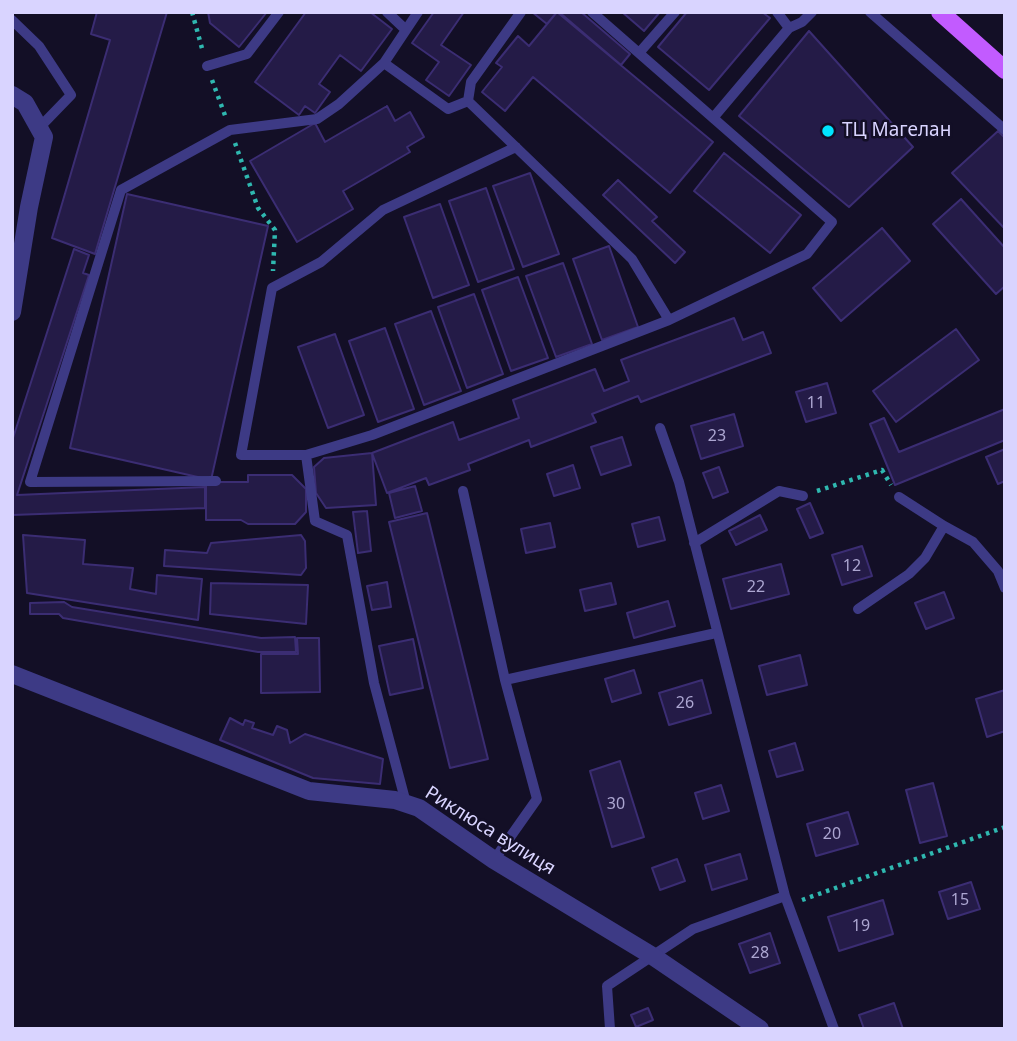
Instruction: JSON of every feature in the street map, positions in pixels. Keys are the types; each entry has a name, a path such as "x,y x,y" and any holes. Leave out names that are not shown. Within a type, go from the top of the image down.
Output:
{"main road":[{"path":"940,12 1005,69"}],"street":[{"path":"12,95 24,103 44,137 12,311"},
{"name":"Риклюса вулиця","path":"12,674 309,791 395,800 419,808 494,860 654,957 760,1029"}],"lane":[{"path":"207,66 247,54 279,12"},
{"path":"387,12 406,30"},
{"path":"216,481 30,482 121,190 230,130 317,119 339,104 384,63 418,12"},
{"path":"468,101 471,82 521,12"},
{"path":"516,147 383,211 321,262 272,288 241,455 306,455 372,435 669,320 807,254 832,222 592,12"},
{"path":"639,53 675,12"},
{"path":"777,12 789,29"},
{"path":"713,118 789,29 812,12"},
{"path":"870,12 1005,130"},
{"path":"12,20 39,46 71,95 39,128"},
{"path":"384,63 448,109 468,101"},
{"path":"468,101 632,259 669,320"},
{"path":"660,428 679,482 785,896 834,1029"},
{"path":"306,455 316,521 346,535 374,683 406,803"},
{"path":"463,491 505,680 537,799 494,860"},
{"path":"694,543 779,491 803,496"},
{"path":"899,497 973,541 998,571 1005,588"},
{"path":"859,609 908,574 925,558 944,526"},
{"path":"505,680 716,633"},
{"path":"610,1029 607,986 693,929 785,896"}],"path":[{"path":"192,12 207,66 258,208 275,230 272,288"},
{"path":"803,496 882,470"},
{"path":"785,896 795,902 1005,827"}],"building":[{"path":"97,12 167,12 95,254 52,238 110,40 91,34"},
{"path":"208,12 267,12 239,47 210,23"},
{"path":"306,12 370,12 392,29 361,71 340,55 319,84 330,92 315,113 305,106 299,115 255,82"},
{"path":"434,12 464,12 441,45 471,65 449,96 426,80 439,62 412,43"},
{"path":"532,12 557,12 547,24"},
{"path":"557,12 713,142 670,193 533,77 505,111 482,92 502,67 496,63 518,36 529,46"},
{"path":"559,12 581,12 630,54 621,65"},
{"path":"622,12 660,12 644,31"},
{"path":"687,12 762,12 770,18 709,90 658,47"},
{"name":"ТЦ Магелан","path":"809,31 913,147 849,207 739,116"},
{"path":"387,106 395,121 410,112 424,137 407,147 410,152 343,191 353,209 297,242 250,161 315,123 325,142"},
{"path":"998,131 1005,138 1005,229 952,173"},
{"path":"724,153 801,215 770,253 694,191"},
{"path":"530,173 559,254 523,267 493,186"},
{"path":"618,180 657,217 652,221 685,252 675,263 603,195"},
{"path":"486,188 514,269 478,282 449,201"},
{"path":"127,194 268,226 211,480 70,448"},
{"path":"961,199 1005,248 1005,286 996,294 933,224"},
{"path":"440,204 469,285 433,298 404,217"},
{"path":"882,228 910,261 841,321 813,288"},
{"path":"609,246 638,327 602,340 573,259"},
{"path":"74,249 89,255 83,273 89,275 17,495 205,487 205,508 12,515 12,441"},
{"path":"563,263 592,344 556,357 526,276"},
{"path":"518,277 548,358 511,371 482,290"},
{"path":"474,294 503,374 467,388 438,307"},
{"path":"431,311 461,391 424,405 395,324"},
{"path":"734,318 743,340 763,332 771,353 641,402 638,396 592,414 596,422 531,447 529,440 468,464 470,470 429,485 426,478 387,493 372,453 453,422 459,440 519,418 513,400 595,369 604,391 629,381 621,360"},
{"path":"385,328 414,409 378,422 349,341"},
{"path":"956,329 979,360 896,422 873,391"},
{"path":"335,334 364,415 328,428 298,347"},
{"path":"827,383 836,413 806,422 796,392"},
{"path":"1005,409 1005,440 895,485 870,424 884,418 899,452"},
{"path":"734,414 743,446 701,459 691,426"},
{"path":"622,437 631,465 601,475 591,447"},
{"path":"1005,449 1005,481 998,484 986,457"},
{"path":"372,453 376,505 326,508 316,493 314,467 324,458"},
{"path":"573,465 580,488 554,496 547,474"},
{"path":"719,467 728,492 713,498 703,473"},
{"path":"248,475 292,475 306,489 306,512 295,524 248,524 241,520 206,520 206,482 248,482"},
{"path":"415,486 422,511 395,518 389,493"},
{"path":"810,503 823,533 810,538 797,509"},
{"path":"367,511 371,551 358,553 353,512"},
{"path":"427,513 488,759 450,768 389,522"},
{"path":"760,515 767,530 736,545 729,531"},
{"path":"659,517 665,540 638,547 632,524"},
{"path":"550,523 555,547 526,553 521,529"},
{"path":"23,535 85,540 83,564 133,568 130,589 156,594 157,575 202,579 198,620 27,593"},
{"path":"301,535 305,541 306,568 301,575 164,566 165,550 207,553 211,543"},
{"path":"862,546 872,576 842,585 832,555"},
{"path":"781,564 789,594 731,609 723,579"},
{"path":"387,582 391,607 372,610 367,586"},
{"path":"211,583 308,585 306,624 210,614"},
{"path":"611,583 616,604 585,611 580,590"},
{"path":"944,592 954,618 926,629 915,603"},
{"path":"668,601 675,626 634,638 627,613"},
{"path":"64,602 72,607 261,638 295,637 296,652 258,652 63,618 59,614 30,614 30,603"},
{"path":"297,638 319,638 320,692 261,693 261,654 298,654"},
{"path":"413,639 423,688 390,695 379,646"},
{"path":"800,655 807,685 767,695 759,666"},
{"path":"634,670 641,693 612,702 605,679"},
{"path":"702,680 711,713 669,725 659,693"},
{"path":"1005,690 1005,731 987,737 976,699"},
{"path":"230,718 243,725 245,720 254,723 252,728 273,735 277,726 287,730 290,743 305,734 383,759 380,784 313,778 220,740"},
{"path":"795,743 803,770 777,777 769,751"},
{"path":"620,761 644,837 612,847 590,771"},
{"path":"933,783 947,836 920,843 906,790"},
{"path":"721,785 729,811 703,819 695,793"},
{"path":"848,812 858,844 816,856 807,824"},
{"path":"740,854 747,879 712,890 705,865"},
{"path":"677,859 685,881 660,890 652,868"},
{"path":"971,882 980,909 948,919 939,892"},
{"path":"883,900 893,934 839,951 828,917"},
{"path":"770,933 780,963 750,973 739,944"},
{"path":"894,1003 903,1029 864,1029 859,1015"},
{"path":"648,1008 653,1020 636,1027 631,1015"}],"place":[{"name":"ТЦ Магелан","path":"828,131"}]}
